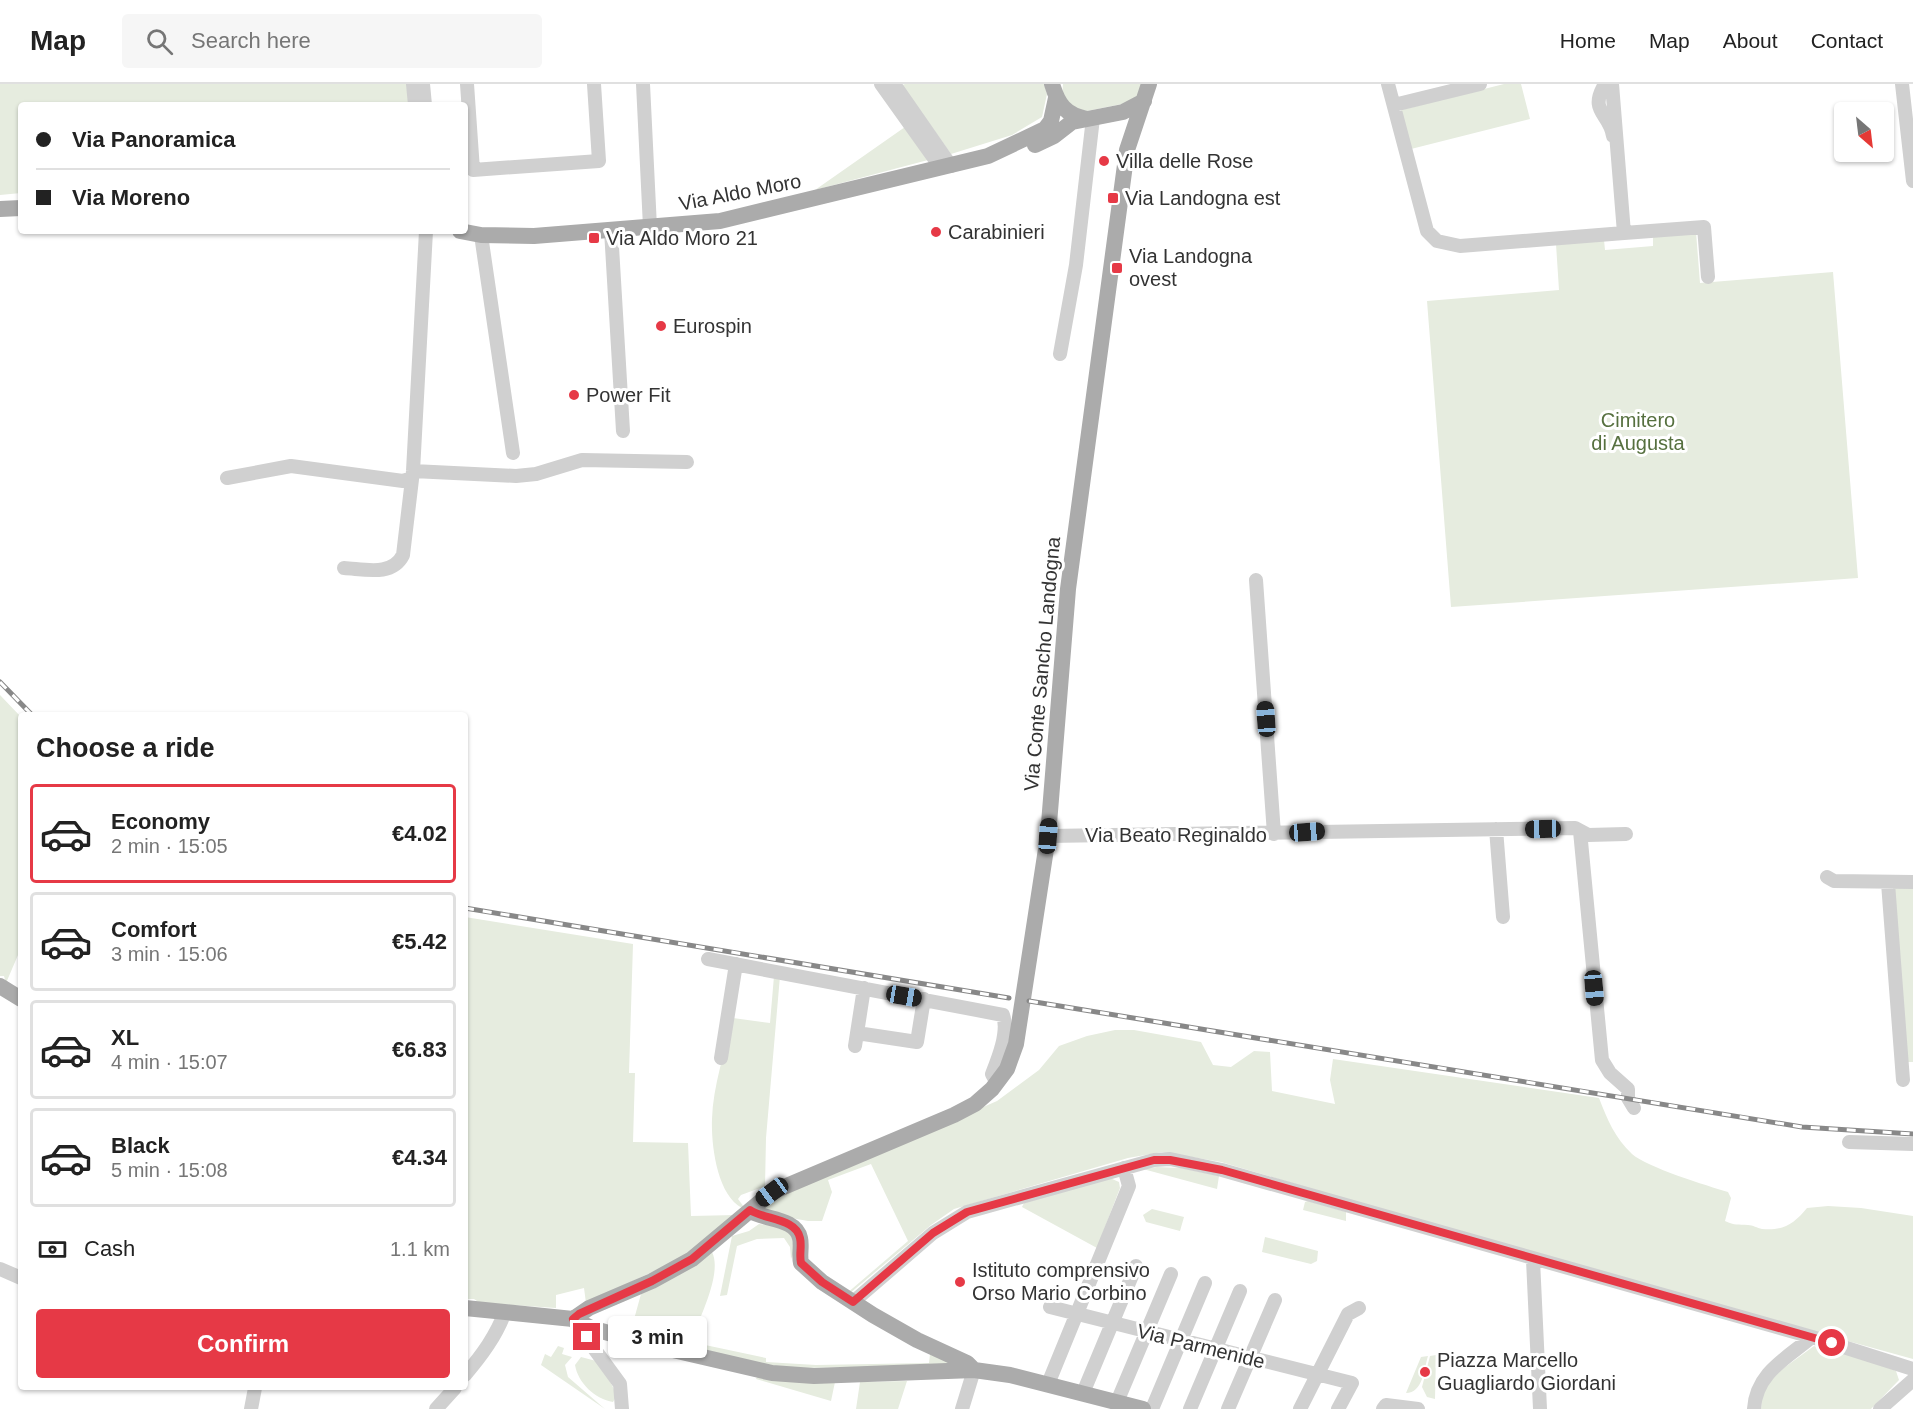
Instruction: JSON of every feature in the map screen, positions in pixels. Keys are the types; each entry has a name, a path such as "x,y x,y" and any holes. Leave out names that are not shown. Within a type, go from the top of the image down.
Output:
{"main road":[{"path":"1055,90 1071,114 1097,118 1126,130 1127,150"},
{"path":"988,156 1046,129 1051,121 1055,90"},
{"path":"988,156 1013,153 1054,136 1072,122 1130,110 1150,90"},
{"path":"1127,150 1150,90"},
{"name":"Via Conte Sancho Landogna","path":"573,1319 589,1308 652,1281 692,1259 772,1192 975,1104 997,1083 1007,1069 1016,1044 1048,836 1068,589 1127,150"},
{"name":"Via Aldo Moro","path":"468,233 534,236 720,221 988,156"},
{"path":"0,209 18,208"},
{"path":"0,986 18,997"},
{"path":"750,1210 760,1217 790,1224 796,1229 800,1236 801,1263 822,1282 873,1315 918,1340 968,1363 974,1370"},
{"path":"468,1308 573,1319 589,1332 772,1373 814,1376 974,1370 1048,1384 1143,1409"}],"street":[{"path":"414,84 415,102"},
{"path":"423,84 425,102"},
{"path":"467,84 473,170 599,161 594,84"},
{"path":"643,84 650,227"},
{"path":"881,84 946,167"},
{"path":"894,84 946,167"},
{"path":"1388,84 1427,231 1437,242 1460,246 1704,227 1708,277"},
{"path":"1394,105 1480,84"},
{"path":"1605,84 1598,101 1599,109 1613,132 1622,233"},
{"path":"1612,84 1622,233"},
{"path":"1902,84 1913,181"},
{"path":"1060,354 1076,265 1097,118"},
{"path":"611,230 623,431"},
{"path":"344,568 384,571 400,562 403,555 412,475 426,234"},
{"path":"481,235 513,453"},
{"path":"228,478 291,466 403,481 412,475 516,476 536,474 582,460 687,462"},
{"path":"1256,580 1274,834"},
{"name":"Via Beato Reginaldo","path":"1048,836 1575,828 1588,835 1626,834"},
{"path":"1496,829 1503,917"},
{"path":"1580,831 1602,1060 1610,1074 1628,1089 1628,1098 1634,1108"},
{"path":"1827,877 1834,881 1913,882"},
{"path":"1888,883 1903,1080"},
{"path":"708,959 1003,1015 1005,1021 1000,1053 992,1074 997,1083"},
{"path":"721,1058 736,964"},
{"path":"864,988 856,1039 917,1041 924,999"},
{"path":"1849,1142 1913,1144"},
{"path":"853,1302 870,1285 941,1227 967,1212 1154,1160 1170,1160 1222,1170 1533,1260 1812,1337 1913,1369"},
{"path":"1048,1384 1129,1186 1124,1168"},
{"path":"1533,1260 1540,1409"},
{"path":"1083,1393 1136,1266"},
{"path":"1,1271 18,1277"},
{"path":"1117,1402 1171,1274"},
{"path":"1152,1409 1205,1283"},
{"path":"870,1285 867,1300 873,1315"},
{"path":"1190,1409 1240,1291"},
{"path":"1228,1409 1275,1300"},
{"name":"Via Parmenide","path":"1050,1307 1352,1383 1338,1409"},
{"path":"1300,1409 1348,1314 1359,1308"},
{"path":"468,1371 499,1329 505,1312"},
{"path":"589,1332 620,1384 622,1409"},
{"path":"1754,1409 1755,1397 1763,1378 1812,1337"},
{"path":"962,1409 974,1370"},
{"path":"1880,1409 1913,1380"},
{"path":"251,1409 255,1390"},
{"path":"436,1409 453,1390"},
{"path":"1383,1409 1386,1405 1418,1409"}],"green space":[{"path":"0,84 410,84 411,102 18,102 18,193 0,195"},
{"path":"1044,84 1047,94 1042,117 1012,135 951,154 902,85"},
{"path":"1063,84 1142,84 1138,96 1127,103 1087,111 1074,108 1062,96"},
{"path":"1504,84 1521,84 1530,119 1411,149 1401,110"},
{"path":"905,127 928,160 815,190"},
{"name":"Cimitero di Augusta","path":"1696,232 1700,283 1833,272 1858,578 1451,607 1427,301 1559,290 1556,244 1604,240 1605,250 1653,246 1653,236"},
{"path":"0,695 18,714 18,955 6,983 4,976 0,976"},
{"path":"1913,885 1913,1062 1906,1062 1893,888"},
{"path":"468,917 633,944 629,1073 635,1073 633,1142 688,1143 691,1216 736,1215 688,1255 586,1303 584,1288 556,1295 556,1308 480,1303 474,1299 468,1299"},
{"path":"774,976 780,976 766,1138 765,1186 741,1195 738,1199 744,1207 742,1208 733,1202 721,1181 717,1168 712,1130 713,1107 733,1018 770,1023"},
{"path":"1115,1030 1134,1030 1201,1042 1213,1065 1231,1067 1254,1051 1270,1052 1272,1091 1335,1104 1330,1080 1333,1059 1599,1098 1616,1135 1632,1154 1663,1170 1728,1192 1731,1198 1725,1221 1731,1224 1776,1229 1793,1222 1807,1208 1828,1206 1861,1208 1913,1216 1913,1359 1519,1250 1221,1162 1162,1152 1128,1158 954,1209 931,1225 849,1294 846,1294 908,1241 871,1164 828,1180 832,1192 822,1221 808,1221 763,1213 767,1202 997,1101 1039,1070 1059,1046 1087,1036"},
{"path":"1181,1168 1219,1176 1217,1189 1143,1169"},
{"path":"1110,1178 1119,1182 1120,1188 1097,1248 1022,1207 1024,1203"},
{"path":"1305,1202 1346,1212 1346,1221 1303,1210"},
{"path":"1152,1209 1184,1217 1180,1231 1146,1222 1143,1215"},
{"path":"759,1224 781,1227 792,1236 794,1252 791,1259 790,1247 784,1238 757,1239 737,1246 727,1295 720,1296 732,1236 749,1231"},
{"path":"1265,1237 1318,1251 1317,1261 1311,1264 1262,1252"},
{"path":"712,1252 715,1261 712,1284 691,1342 766,1358 766,1362 816,1365 929,1363 930,1354 959,1366 797,1368 765,1365 658,1340 659,1332 633,1323 641,1294"},
{"path":"558,1346 564,1348 562,1354 572,1357 565,1365 568,1377 605,1409 541,1365 545,1354 551,1357"},
{"path":"1814,1346 1878,1363 1896,1371 1899,1380 1871,1409 1761,1409 1763,1390 1773,1376"},
{"path":"1436,1355 1435,1399 1427,1397 1422,1387 1430,1356"},
{"path":"1428,1356 1419,1385 1412,1392 1406,1393 1421,1357"},
{"path":"581,1357 600,1362 617,1395 613,1402 594,1394 584,1384 575,1365"},
{"path":"757,1377 835,1382 831,1401 756,1379"},
{"path":"907,1381 898,1409 856,1409 860,1382"}],"railway":[{"path":"0,682 29,712"},
{"path":"468,908 1009,998"},
{"path":"1029,1001 1802,1127 1913,1134"}],"place":[{"name":"Villa delle Rose","path":"1104,161"},
{"name":"Via Landogna est","path":"1113,198"},
{"name":"Carabinieri","path":"936,232"},
{"name":"Via Aldo Moro 21","path":"594,238"},
{"name":"Via Landogna ovest","path":"1117,268"},
{"name":"Eurospin","path":"661,326"},
{"name":"Power Fit","path":"574,395"},
{"name":"Istituto comprensivo Orso Mario Corbino","path":"960,1282"},
{"name":"Piazza Marcello Guagliardo Giordani","path":"1425,1372"}],"route":[{"path":"587,1337 573,1319 579,1314 673,1271 723,1236 750,1210 760,1217 790,1224 796,1229 800,1236 801,1263 822,1282 853,1302 933,1233 949,1221 967,1212 1154,1160 1170,1160 1222,1170 1832,1343"}]}
